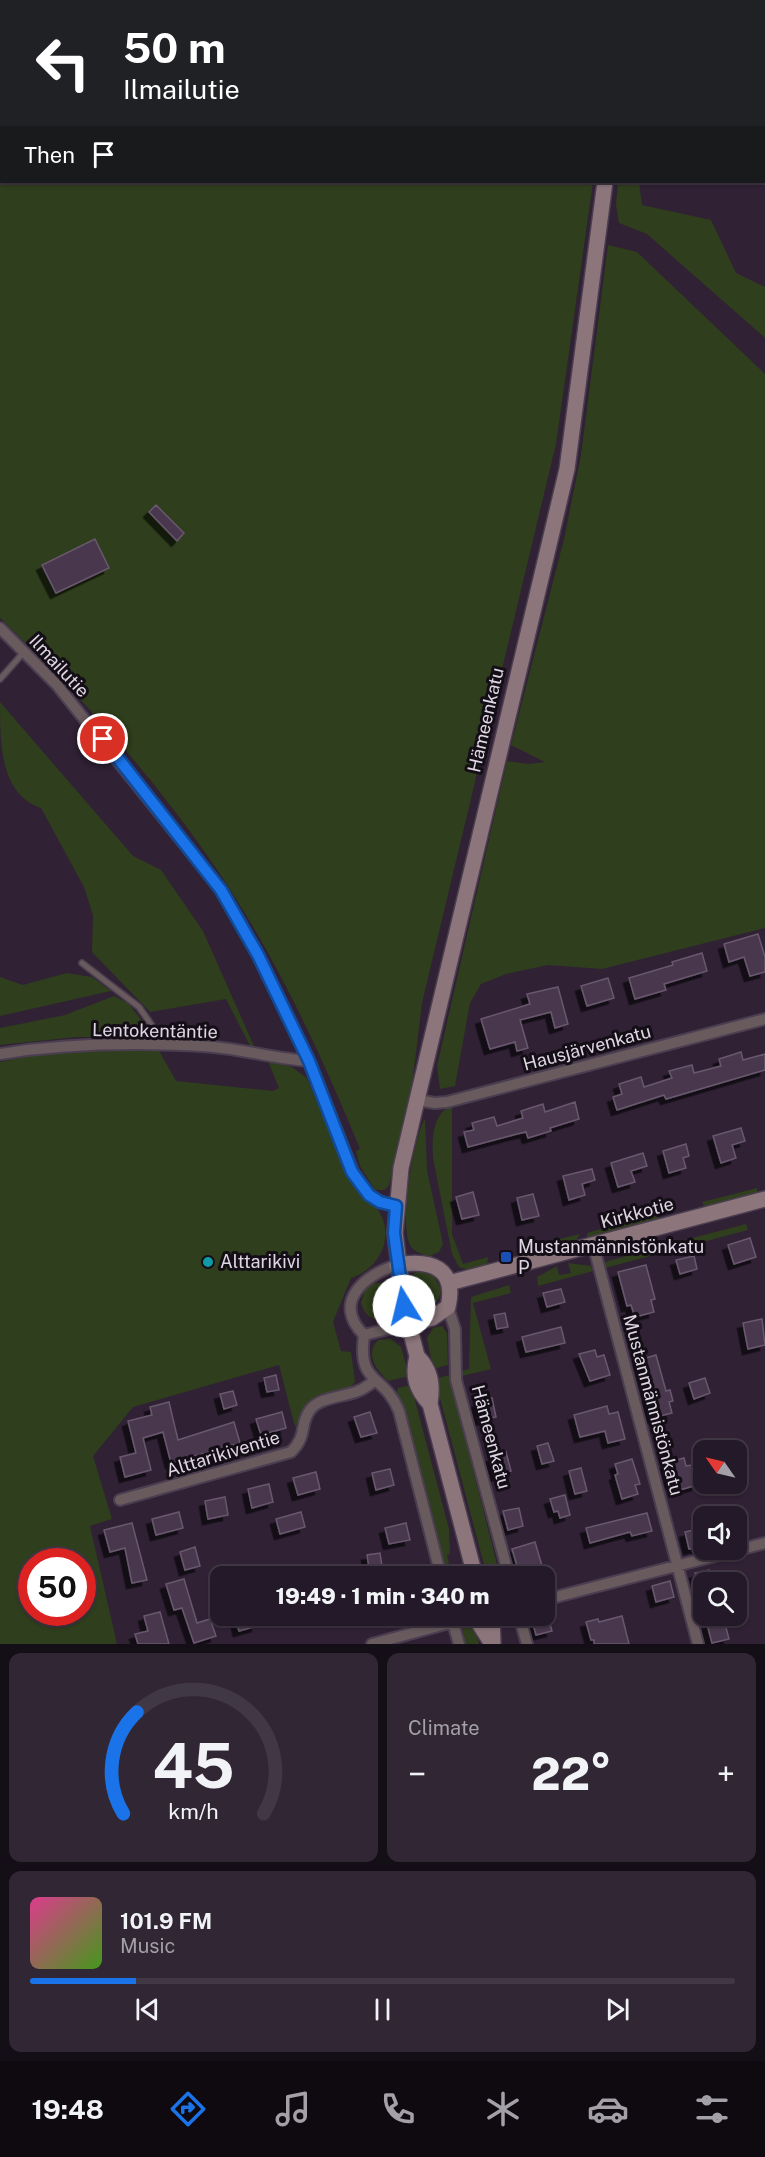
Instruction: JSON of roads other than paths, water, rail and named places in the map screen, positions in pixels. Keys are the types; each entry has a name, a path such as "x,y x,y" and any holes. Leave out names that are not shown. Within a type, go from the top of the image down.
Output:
{"main road":[{"name":"Hämeenkatu","path":"472,1566 430,1404 433,1388 430,1376 426,1366 417,1356 408,1324 397,1265 396,1206 417,1100 567,469 605,183"},
{"name":"Kirkkotie","path":"449,1283 765,1199"},
{"path":"397,1265 414,1262 428,1264 443,1271 449,1283"},
{"name":"Hämeenkatu","path":"448,1307 451,1295 449,1283"},
{"path":"408,1324 432,1318 448,1307"},
{"path":"480,1626 492,1644"},
{"path":"492,1626 492,1644"}],"street":[{"name":"Ilmailutie","path":"0,628 57,685 103,739 221,890 258,955 309,1061 352,1172 361,1186 380,1202 396,1206"},
{"name":"Hausjärvenkatu","path":"417,1100 435,1104 447,1102 765,1019"},
{"name":"Lentokentäntie","path":"0,1054 51,1046 215,1047 309,1061"},
{"name":"Mustanmännistönkatu","path":"593,1244 698,1644"},
{"path":"397,1265 372,1275 356,1289 352,1302 352,1319 364,1335 363,1363 374,1381 390,1392 399,1411 438,1566"},
{"name":"Hämeenkatu","path":"448,1307 455,1329 456,1380 506,1566"},
{"path":"364,1335 408,1324"},
{"name":"Alttarikiventie","path":"120,1500 291,1452 300,1443 305,1419 310,1409 316,1404 360,1391 374,1381"},
{"path":"555,1597 765,1543"},
{"path":"372,1644 430,1626"},
{"path":"454,1626 459,1644"},
{"path":"522,1626 526,1644"}],"lane":[{"path":"0,679 24,652"},
{"path":"82,963 139,1007 166,1046"}],"place":[{"name":"Mustanmännistönkatu P","path":"506,1257"},
{"name":"Alttarikivi","path":"208,1262"}]}
